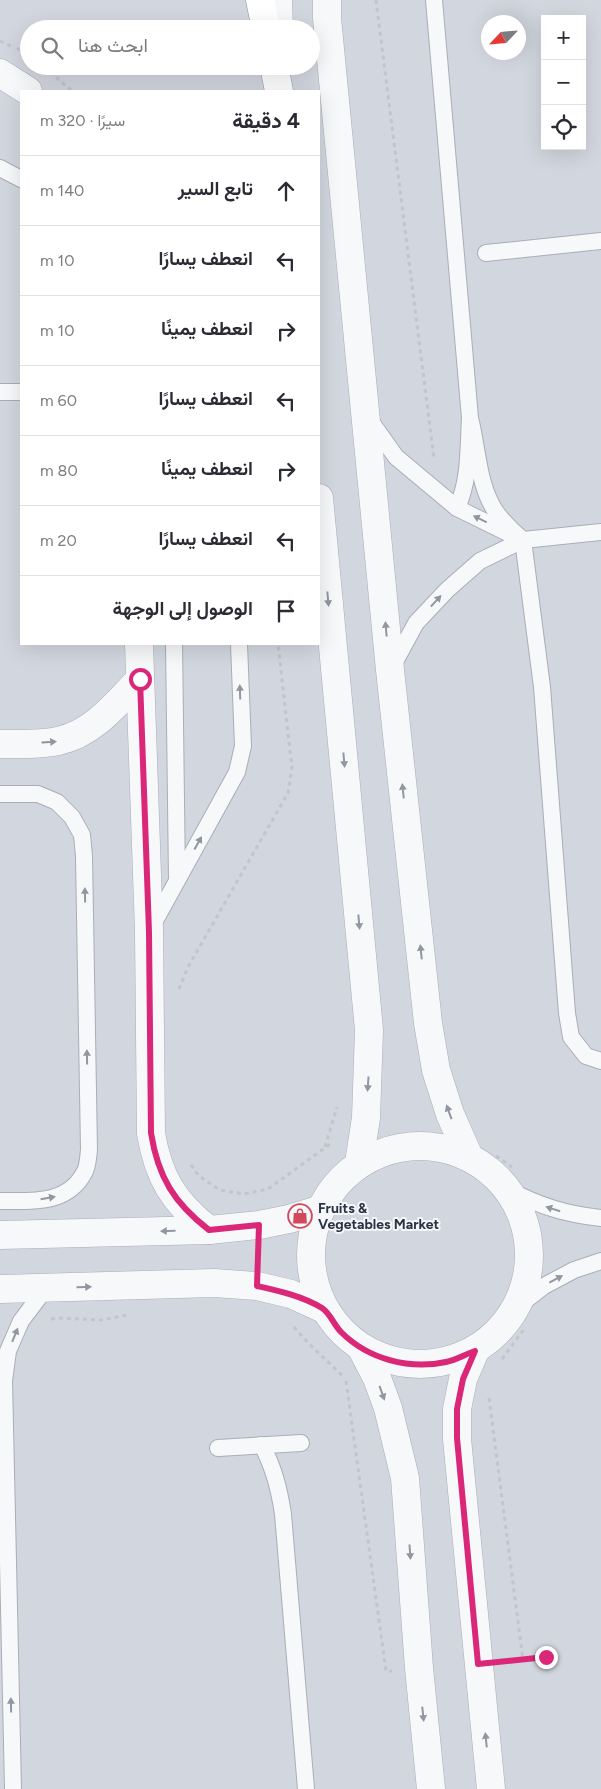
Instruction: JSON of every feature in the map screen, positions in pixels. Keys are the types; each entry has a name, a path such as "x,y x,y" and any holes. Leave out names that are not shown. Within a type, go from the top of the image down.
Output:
{"highway":[{"path":"260,0 264,20"},
{"path":"276,75 280,90"}],"street":[{"path":"278,0 279,20"},
{"path":"327,0 326,18 390,670 428,1023 436,1070 450,1114 481,1156 490,1171 512,1179 527,1234 529,1259 521,1317 475,1351 447,1362 418,1366 389,1361 362,1349 340,1331 324,1308 314,1285 310,1260 312,1235 319,1210 336,1184 359,1163 385,1151 413,1145 441,1147 481,1156"},
{"path":"0,72 27,90"},
{"path":"280,75 280,90"},
{"path":"320,509 369,1030 366,1118 359,1163"},
{"path":"139,645 149,932 151,1133 160,1171 169,1188 180,1204 209,1230"},
{"path":"0,744 58,741 87,729 111,709 140,679"},
{"path":"0,1235 209,1230 259,1225 319,1210"},
{"path":"0,1289 214,1284 257,1286 291,1294 324,1308"},
{"path":"362,1349 388,1408 405,1478 418,1668 431,1789"},
{"path":"475,1351 463,1379 457,1409 457,1438 491,1789"}],"lane":[{"path":"437,3 470,418 486,493 495,511 508,527 523,540 542,686 567,1013 571,1037 586,1056 601,1061"},
{"path":"0,168 20,178"},
{"path":"486,253 601,241"},
{"path":"0,392 20,392"},
{"path":"366,415 396,457 456,508 523,540"},
{"path":"456,508 462,496 467,478 470,418"},
{"path":"390,670 416,623 447,590 480,561 523,540 601,532"},
{"path":"174,645 177,881"},
{"path":"149,932 237,772 243,746 239,645"},
{"path":"0,794 38,794 57,802 72,817 82,835 84,856 89,1150 85,1172 72,1190 52,1199 0,1201"},
{"path":"512,1179 536,1204 560,1211 601,1218"},
{"path":"521,1317 544,1286 574,1270 601,1261"},
{"path":"13,1789 6,1739 2,1380 8,1351 21,1321 46,1288"},
{"path":"218,1448 301,1443"},
{"path":"262,1445 280,1490 306,1789"}],"path":[{"path":"376,0 438,492"},
{"path":"54,75 71,90"},
{"path":"178,998 179,988 188,967 288,793 292,768 278,645"},
{"path":"190,1163 199,1176 220,1190 244,1194 268,1189 366,1118"},
{"path":"481,1156 512,1179"},
{"path":"49,1320 58,1318 101,1320 118,1318 134,1312"},
{"path":"498,1365 521,1317"},
{"path":"290,1323 345,1380 354,1392"},
{"path":"345,1380 386,1671"},
{"path":"488,1389 522,1660"},
{"path":"478,1664 546,1657"}],"shaded area":[{"name":"Fruits & Vegetables Market","path":"0,0 601,0 601,1789 0,1789"}],"place":[{"name":"Fruits & Vegetables Market","path":"300,1216"}],"route":[{"path":"140,679 149,932 151,1133 160,1171 180,1204 209,1230 259,1225 257,1286 291,1294 324,1308 340,1331 362,1349 389,1361 418,1366 447,1362 475,1351 463,1379 457,1409 457,1438 478,1664 546,1657"}]}
